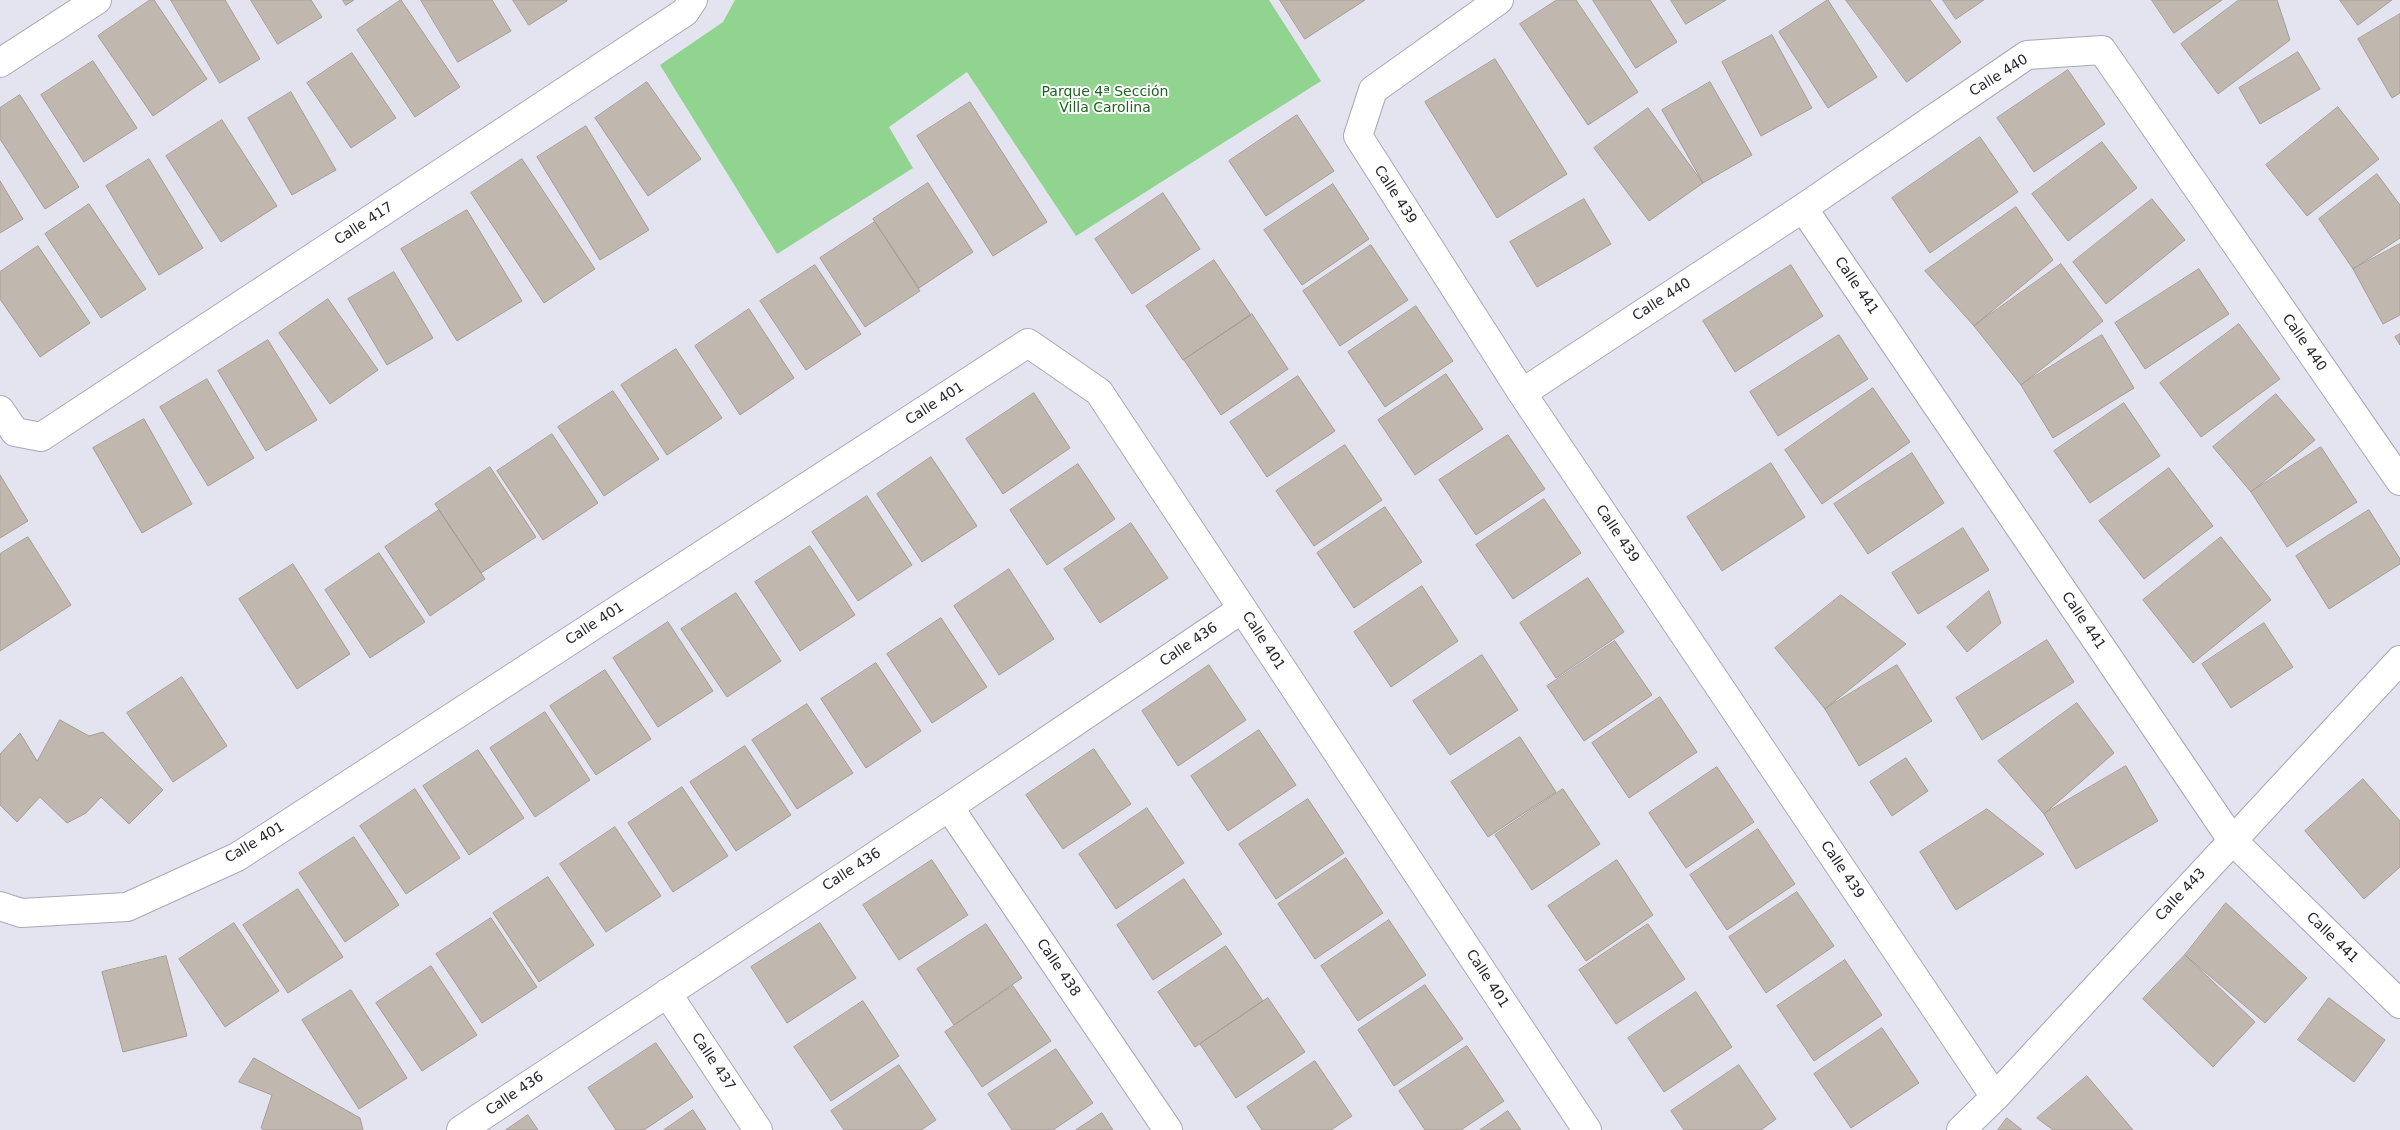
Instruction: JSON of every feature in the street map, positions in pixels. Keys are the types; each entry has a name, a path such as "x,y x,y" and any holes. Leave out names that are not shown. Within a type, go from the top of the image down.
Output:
{"street":[{"path":"0,63 97,0"},
{"name":"Calle 417","path":"0,410 15,432 41,437 685,12 693,0"},
{"name":"Calle 439","path":"1499,0 1469,8 1373,90 1358,136 1522,392 1995,1097"},
{"name":"Calle 440","path":"1522,392 1802,208 2028,55 2102,50 2400,480"},
{"name":"Calle 441","path":"1802,208 2232,840 2400,1004"},
{"name":"Calle 401","path":"0,906 21,913 127,907 237,857 1028,344 1100,392 1587,1130"},
{"name":"Calle 436","path":"461,1130 1242,609"},
{"name":"Calle 443","path":"1961,1130 1995,1097 2400,660"},
{"name":"Calle 438","path":"949,806 1168,1130"},
{"name":"Calle 437","path":"667,993 758,1130"}],"green space":[{"name":"Parque 4ª Sección Villa Carolina","path":"735,0 1269,0 1321,81 1076,236 967,72 889,127 913,168 777,254 660,65 723,22"}],"building":[{"path":"150,0 154,0 207,79 153,116 98,36"},
{"path":"171,0 225,0 260,59 220,83"},
{"path":"251,0 311,0 322,17 278,44"},
{"path":"343,0 354,0 346,5"},
{"path":"401,0 460,87 415,117 357,30"},
{"path":"421,0 492,0 511,31 458,62"},
{"path":"513,0 567,0 567,1 529,25"},
{"path":"1280,0 1365,0 1305,39"},
{"path":"1557,0 1576,0 1638,92 1588,125 1520,24"},
{"path":"1593,0 1650,0 1677,42 1636,68"},
{"path":"1671,0 1726,0 1686,24"},
{"path":"1828,0 1877,77 1828,108 1779,32"},
{"path":"1846,0 1930,0 1961,42 1907,82"},
{"path":"1943,0 1984,0 1956,19"},
{"path":"2152,0 2222,0 2174,33"},
{"path":"2239,0 2277,0 2290,40 2218,94 2181,44"},
{"path":"2340,0 2392,0 2358,25"},
{"path":"2400,14 2400,93 2392,98 2358,39"},
{"path":"1772,35 1812,108 1761,136 1722,62"},
{"path":"2298,52 2320,89 2260,124 2239,88"},
{"path":"352,53 396,118 351,148 307,83"},
{"path":"1495,59 1567,174 1497,218 1425,102"},
{"path":"93,61 137,128 84,162 41,95"},
{"path":"2068,70 2105,124 2034,172 1997,118"},
{"path":"647,82 701,159 648,196 595,118"},
{"path":"1710,82 1752,155 1703,183 1662,110"},
{"path":"291,92 336,170 292,195 248,118"},
{"path":"20,95 79,187 45,209 0,139 0,108"},
{"path":"970,102 1047,222 993,256 917,136"},
{"path":"2338,107 2379,159 2307,216 2266,165"},
{"path":"1648,108 1703,183 1649,221 1594,148"},
{"path":"1297,115 1334,171 1266,216 1229,161"},
{"path":"222,120 277,206 221,242 166,156"},
{"path":"586,126 649,230 600,260 537,157"},
{"path":"1980,137 2018,192 1930,253 1892,198"},
{"path":"2102,142 2137,188 2068,241 2032,194"},
{"path":"149,159 203,248 159,275 106,186"},
{"path":"522,159 595,269 544,303 471,193"},
{"path":"2377,174 2400,205 2400,238 2353,269 2319,219"},
{"path":"0,181 23,219 0,233"},
{"path":"928,183 973,252 919,288 873,219"},
{"path":"1333,184 1369,239 1302,285 1264,230"},
{"path":"1163,193 1200,249 1132,294 1095,239"},
{"path":"1584,199 1611,244 1537,287 1510,242"},
{"path":"2152,199 2185,240 2106,304 2073,262"},
{"path":"89,204 146,289 101,318 45,234"},
{"path":"2016,207 2053,260 1974,326 1925,271"},
{"path":"467,210 522,301 457,341 401,249"},
{"path":"875,222 920,291 865,327 820,258"},
{"path":"2400,244 2400,315 2383,324 2353,269"},
{"path":"1371,245 1408,300 1340,346 1303,291"},
{"path":"38,246 90,323 40,357 0,299 0,272"},
{"path":"1214,260 1251,315 1183,360 1146,306"},
{"path":"2061,264 2103,321 2021,385 1974,326"},
{"path":"815,265 861,334 806,370 760,301"},
{"path":"1791,265 1823,316 1735,372 1703,321"},
{"path":"2199,269 2229,314 2145,369 2115,323"},
{"path":"394,272 433,338 387,365 348,299"},
{"path":"328,299 378,370 330,404 279,333"},
{"path":"1416,306 1453,361 1385,407 1348,352"},
{"path":"749,309 794,378 740,415 695,346"},
{"path":"1252,314 1288,369 1221,415 1184,360"},
{"path":"2239,324 2280,379 2201,437 2160,383"},
{"path":"2400,334 2400,345 2395,337"},
{"path":"1839,335 1868,379 1778,436 1750,392"},
{"path":"2102,335 2134,388 2053,438 2021,385"},
{"path":"268,340 317,420 266,451 218,371"},
{"path":"676,349 722,418 667,455 621,385"},
{"path":"1446,374 1483,429 1415,475 1378,420"},
{"path":"1298,376 1335,431 1267,477 1230,422"},
{"path":"207,379 254,458 208,486 160,407"},
{"path":"1873,388 1910,442 1822,504 1785,450"},
{"path":"613,391 659,459 604,496 558,427"},
{"path":"1034,393 1070,448 1003,494 966,439"},
{"path":"2276,394 2315,440 2251,492 2213,447"},
{"path":"2124,403 2160,456 2090,503 2054,451"},
{"path":"144,419 192,504 142,533 93,448"},
{"path":"552,434 598,503 543,540 497,471"},
{"path":"1508,435 1545,489 1476,535 1439,480"},
{"path":"1345,445 1382,500 1314,546 1276,491"},
{"path":"2321,447 2357,502 2287,547 2251,492"},
{"path":"1912,453 1944,503 1868,554 1834,504"},
{"path":"931,457 977,526 922,562 877,494"},
{"path":"1771,463 1805,517 1722,571 1687,517"},
{"path":"1078,464 1115,519 1047,565 1010,510"},
{"path":"490,467 536,537 481,573 435,504"},
{"path":"2169,468 2213,526 2144,579 2099,521"},
{"path":"0,475 28,521 0,538"},
{"path":"867,496 912,565 858,601 812,532"},
{"path":"1544,499 1581,553 1513,599 1476,545"},
{"path":"1385,507 1422,562 1354,608 1317,553"},
{"path":"439,510 485,579 430,616 385,547"},
{"path":"2369,510 2400,559 2400,564 2329,609 2296,556"},
{"path":"1131,523 1168,578 1100,623 1064,569"},
{"path":"1963,528 1989,570 1918,614 1892,573"},
{"path":"28,537 71,605 0,651 0,554"},
{"path":"2221,537 2271,600 2193,663 2143,600"},
{"path":"810,546 855,615 800,651 755,582"},
{"path":"379,553 425,622 370,658 325,590"},
{"path":"293,564 350,654 297,689 239,599"},
{"path":"1009,569 1054,639 999,675 954,606"},
{"path":"1588,578 1624,632 1556,678 1520,623"},
{"path":"1422,586 1458,641 1391,687 1354,632"},
{"path":"1989,591 2001,623 1967,652 1947,627"},
{"path":"736,593 781,661 727,697 681,629"},
{"path":"1841,595 1906,644 1825,709 1775,648"},
{"path":"941,618 987,687 932,723 887,654"},
{"path":"668,622 713,691 658,727 613,658"},
{"path":"2264,623 2293,667 2231,708 2202,664"},
{"path":"2047,640 2074,682 1982,740 1956,698"},
{"path":"1615,641 1652,695 1584,741 1547,686"},
{"path":"1482,655 1518,710 1450,755 1413,701"},
{"path":"876,663 921,731 866,768 821,699"},
{"path":"1209,665 1246,720 1178,766 1142,711"},
{"path":"1897,665 1932,721 1859,766 1825,709"},
{"path":"605,670 651,739 596,775 550,706"},
{"path":"182,677 227,746 173,782 127,713"},
{"path":"1660,697 1697,752 1629,798 1592,743"},
{"path":"2077,703 2114,753 2044,814 1998,761"},
{"path":"807,704 853,773 797,809 752,740"},
{"path":"545,712 590,780 535,817 490,748"},
{"path":"60,720 89,736 103,732 163,790 129,824 101,797 86,813 67,823 40,797 17,822 0,805 0,754 20,733 37,761"},
{"path":"1259,730 1296,785 1228,831 1191,776"},
{"path":"1520,737 1556,792 1488,837 1451,782"},
{"path":"745,746 791,815 736,851 690,782"},
{"path":"1094,749 1131,804 1063,849 1026,795"},
{"path":"478,750 524,818 469,855 423,786"},
{"path":"1906,758 1928,791 1892,816 1870,782"},
{"path":"2126,766 2158,821 2076,869 2044,814"},
{"path":"1717,767 1754,822 1686,868 1649,813"},
{"path":"2363,779 2400,821 2400,867 2364,899 2305,831"},
{"path":"682,787 728,856 673,892 628,823"},
{"path":"415,789 460,858 406,894 360,826"},
{"path":"1563,789 1600,844 1532,890 1495,835"},
{"path":"1308,799 1344,853 1276,899 1239,844"},
{"path":"1147,808 1184,863 1116,909 1079,854"},
{"path":"1987,809 2044,854 1956,910 1920,852"},
{"path":"615,827 661,896 606,932 560,864"},
{"path":"1758,829 1795,884 1727,930 1690,875"},
{"path":"354,837 399,905 345,942 299,873"},
{"path":"1346,858 1383,913 1315,959 1278,904"},
{"path":"932,860 968,915 899,960 863,905"},
{"path":"1617,860 1653,915 1586,961 1548,906"},
{"path":"548,877 594,945 539,982 493,913"},
{"path":"1184,879 1222,934 1153,980 1117,925"},
{"path":"298,889 343,957 288,993 243,925"},
{"path":"1797,892 1834,946 1766,993 1729,937"},
{"path":"2226,903 2307,978 2265,1023 2185,955"},
{"path":"491,918 537,987 482,1023 436,954"},
{"path":"1389,920 1426,975 1358,1021 1321,966"},
{"path":"234,923 279,991 225,1027 179,959"},
{"path":"820,923 856,978 787,1023 751,967"},
{"path":"986,924 1022,978 954,1025 917,969"},
{"path":"1648,924 1685,979 1616,1024 1579,970"},
{"path":"1226,946 1263,1001 1195,1047 1158,992"},
{"path":"2185,955 2255,1022 2213,1067 2143,999"},
{"path":"166,956 187,1036 123,1052 102,972"},
{"path":"1845,960 1882,1015 1814,1061 1777,1006"},
{"path":"431,966 477,1035 422,1071 376,1003"},
{"path":"1425,985 1463,1039 1394,1086 1358,1030"},
{"path":"1013,986 1051,1041 982,1087 945,1032"},
{"path":"351,990 407,1078 359,1109 302,1020"},
{"path":"1696,992 1732,1047 1664,1092 1628,1038"},
{"path":"1268,998 1305,1052 1236,1098 1200,1044"},
{"path":"2329,998 2385,1040 2354,1082 2298,1040"},
{"path":"863,1001 899,1056 831,1101 794,1047"},
{"path":"1882,1028 1919,1083 1851,1128 1814,1074"},
{"path":"656,1043 693,1097 644,1130 616,1130 588,1088"},
{"path":"1467,1046 1504,1101 1461,1130 1425,1130 1399,1091"},
{"path":"1056,1049 1093,1103 1053,1130 1012,1130 988,1094"},
{"path":"254,1058 360,1118 363,1130 264,1130 261,1128 272,1095 239,1082"},
{"path":"1315,1061 1352,1116 1331,1130 1262,1130 1247,1107"},
{"path":"899,1065 936,1120 921,1130 844,1130 831,1111"},
{"path":"1739,1065 1776,1119 1761,1130 1684,1130 1671,1111"},
{"path":"2087,1076 2133,1130 2053,1130 2037,1118"},
{"path":"693,1110 706,1130 664,1130"},
{"path":"1508,1111 1521,1130 1480,1130"},
{"path":"1102,1113 1113,1130 1076,1130"},
{"path":"528,1115 538,1130 506,1130"},
{"path":"2007,1118 2022,1130 1998,1130"}]}
